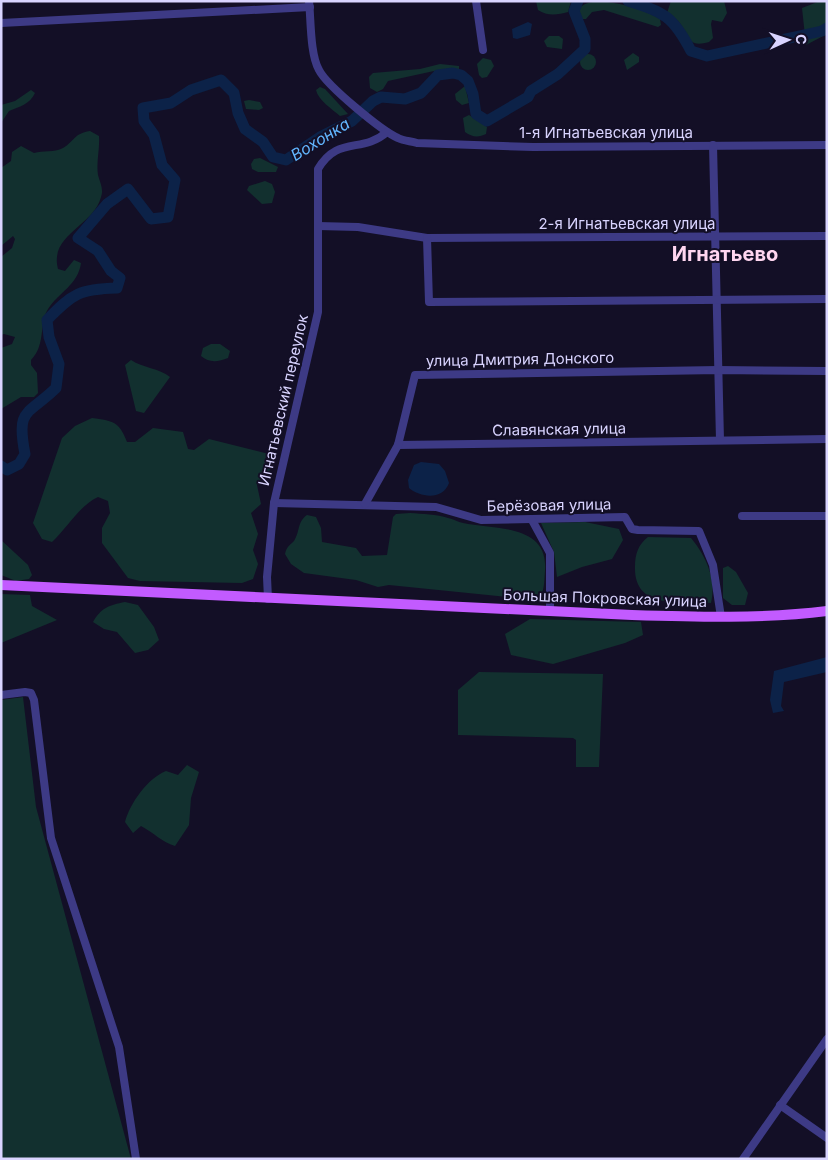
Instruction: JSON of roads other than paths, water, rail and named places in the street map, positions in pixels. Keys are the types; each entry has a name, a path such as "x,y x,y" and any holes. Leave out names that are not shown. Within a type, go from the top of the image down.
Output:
{"main road":[{"name":"Большая Покровская улица","path":"1,585 268,599 721,618 827,611"}],"street":[{"path":"476,1 483,50"},
{"path":"1,23 310,4"},
{"name":"1-я Игнатьевская улица","path":"310,4 314,50 319,70 346,98 384,131 400,139 417,143 533,147 827,145"},
{"name":"Игнатьевский переулок","path":"268,599 267,577 274,503 318,312 318,169 324,159 332,152 350,144 371,143 384,131"},
{"path":"713,145 720,440"},
{"name":"2-я Игнатьевская улица","path":"318,226 358,227 427,238 827,236"},
{"path":"427,238 429,302 827,299"},
{"name":"улица Дмитрия Донского","path":"365,504 398,445 415,375 718,370 827,371"},
{"name":"Славянская улица","path":"398,445 827,439"},
{"path":"274,503 365,504"},
{"name":"Берёзовая улица","path":"365,504 436,507 481,520 624,517 632,529 698,531 713,565 721,618"},
{"path":"742,516 827,516"},
{"path":"532,520 550,553 550,611"},
{"path":"1,694 32,693 52,838 119,1047 136,1159"},
{"path":"743,1159 827,1038"},
{"path":"780,1105 827,1138"}],"water":[{"path":"528,22 532,24 530,35 517,39 513,38 512,29"},
{"path":"421,462 439,464 445,471 449,483 446,489 437,495 431,496 419,494 409,488 408,480 414,465"},
{"path":"827,657 827,672 784,682 781,706 784,711 773,713 770,700 774,671"}],"waterway":[{"name":"Вохонка","path":"1,466 7,470 19,464 25,454 23,420 31,409 56,388 59,364 49,337 47,320 78,294 85,291 117,288 120,278 111,271 98,251 78,238 107,204 128,189 151,219 168,217 175,180 162,165 154,135 144,121 143,108 171,103 191,90 221,80 234,93 238,113 245,129 263,142 273,157 286,160 320,137 352,121 373,101 381,97 405,99 421,93 438,75 453,73 461,75 468,81 473,94 476,114 487,121 528,97 531,91 558,74 585,49 585,39 574,11 578,1"},
{"name":"Вохонка","path":"628,1 659,12 679,30 691,51 707,56 822,31 827,28"}],"district":[{"name":"Игнатьево","path":"725,254"}]}
